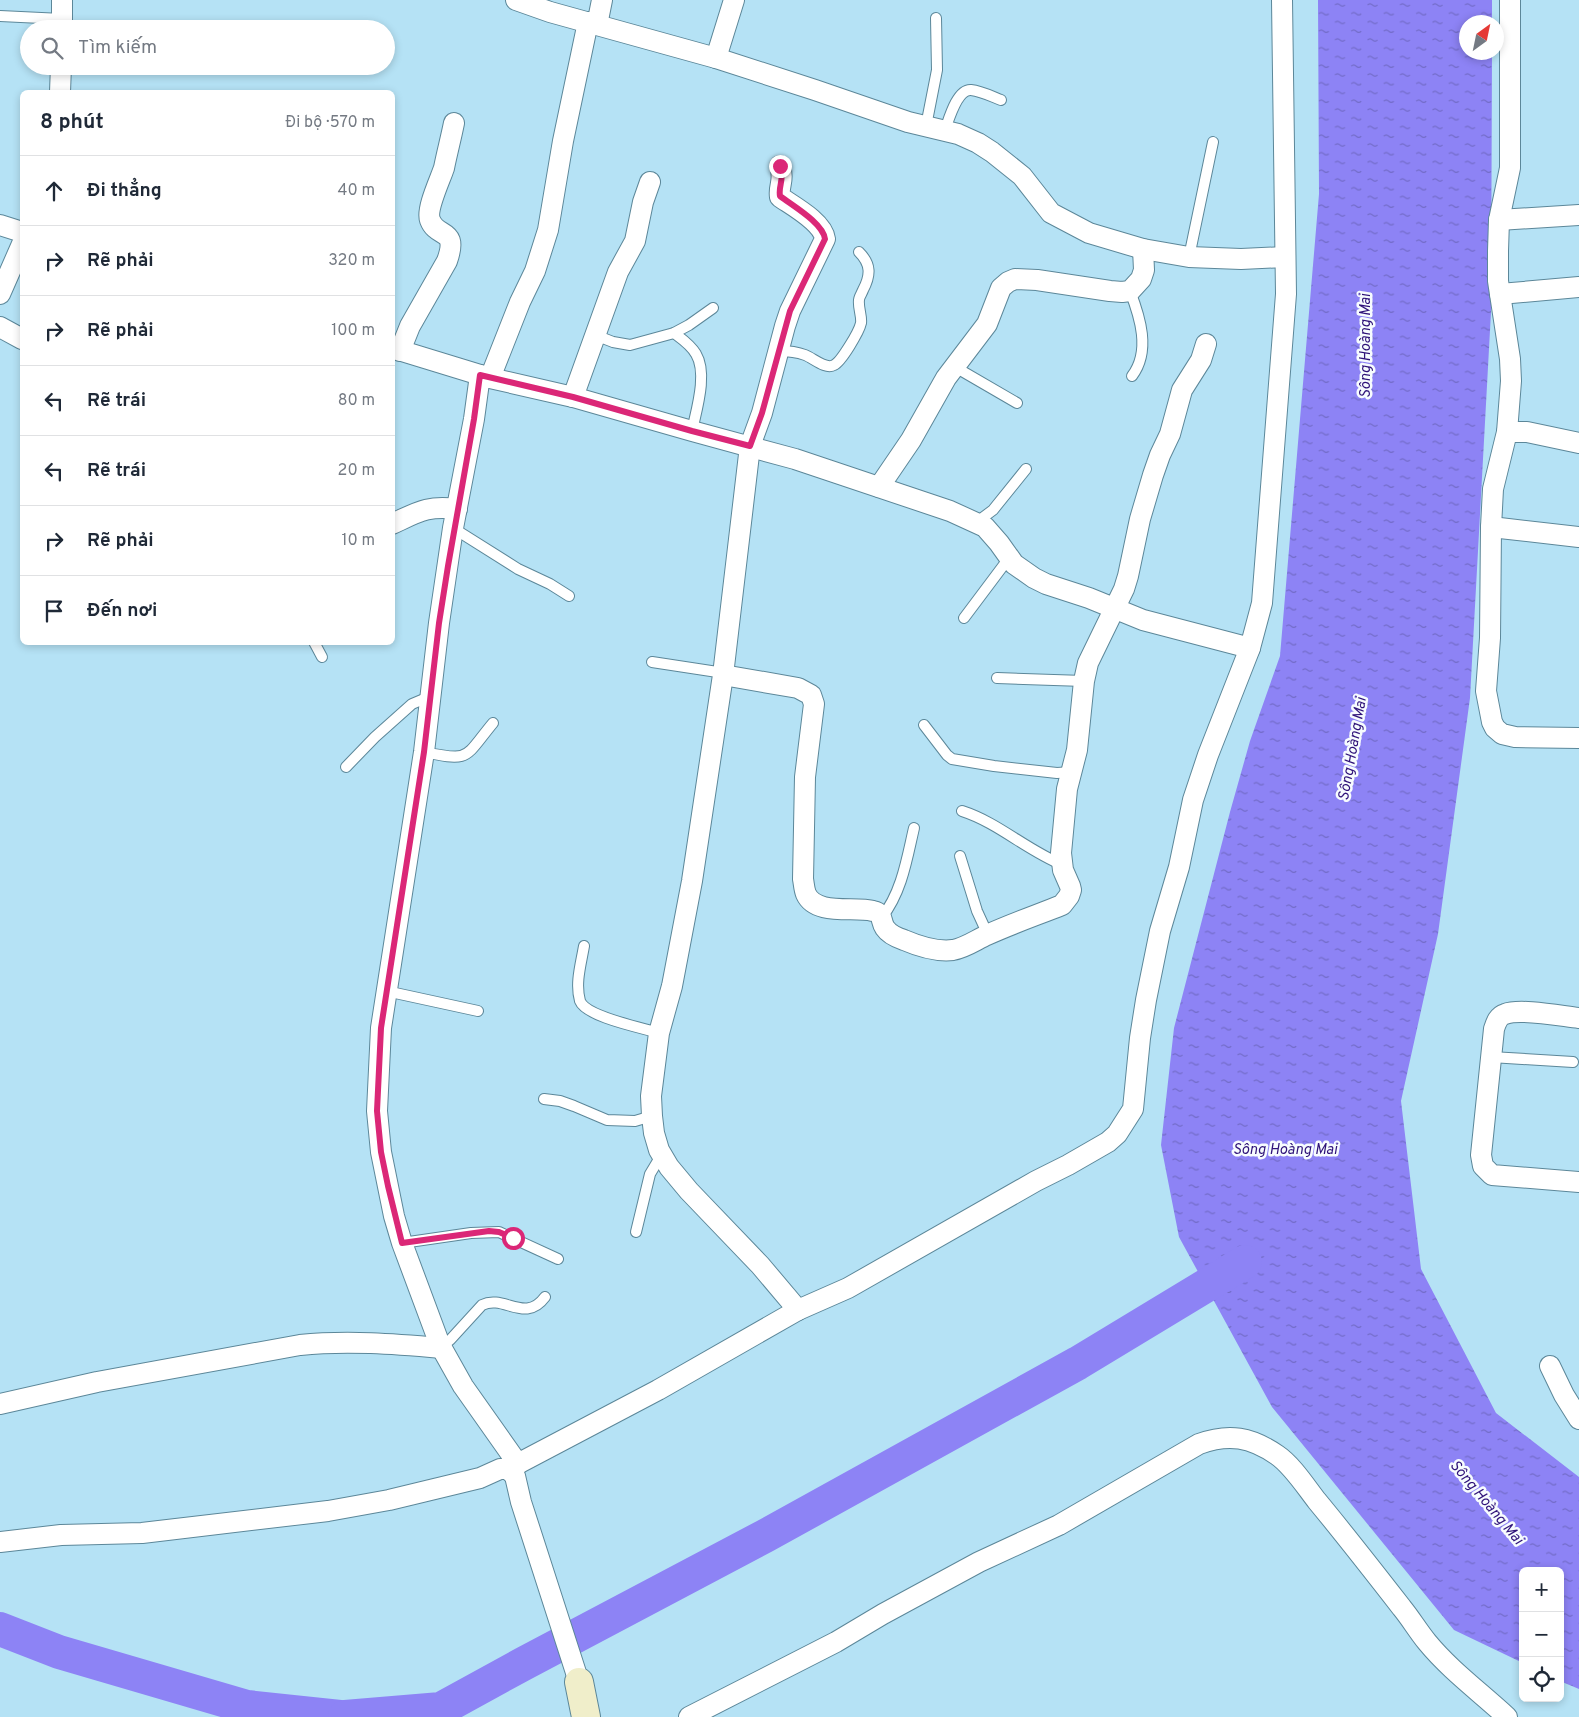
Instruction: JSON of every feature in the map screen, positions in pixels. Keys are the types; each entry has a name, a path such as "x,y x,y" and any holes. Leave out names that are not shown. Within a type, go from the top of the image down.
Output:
{"street":[{"path":"516,0 550,12 716,58 867,109 935,128 978,143 1022,176 1046,207 1059,218 1089,233 1143,248 1189,257 1241,260 1285,257"},
{"path":"586,1717 579,1682 521,1502 513,1466 441,1347 402,1243 381,1152 377,1111 381,1028 386,991 424,752 439,623 453,528 474,419 485,376 535,271 548,230 563,142 593,24 602,0"},
{"path":"716,58 734,0"},
{"path":"0,1542 61,1534 142,1533 328,1511 398,1498 480,1478 500,1469 513,1466 658,1390 798,1310 848,1288 1036,1181 1068,1165 1108,1142 1117,1134 1133,1109 1146,1000 1160,931 1179,867 1193,800 1208,755 1250,648 1262,603 1286,294 1282,0"},
{"path":"1510,0 1510,168 1499,220 1498,258 1500,294 1510,359 1510,404 1507,432 1493,489 1490,526 1490,638 1486,691 1492,722 1495,728 1502,734 1515,737 1579,738"},
{"path":"60,90 61,75"},
{"path":"454,123 443,170 430,209 430,220 451,241 451,251 396,349 485,376 573,397 795,459 950,511 977,522 990,532 1014,564 1046,584 1143,620 1250,648"},
{"path":"780,166 783,175 779,192 780,196 818,225 825,234 825,239 790,311 762,413 750,446 724,674 692,881 672,986 659,1033 651,1096 654,1133 669,1167 689,1191 760,1265 798,1310"},
{"path":"573,397 618,272 635,241 643,202 650,182"},
{"path":"1499,220 1579,215"},
{"path":"0,225 20,231"},
{"path":"879,487 911,440 946,378 987,324 1001,288 1015,279 1037,280 1110,291 1130,291 1141,279 1144,270 1143,248"},
{"path":"0,294 20,249"},
{"path":"1500,294 1579,287"},
{"path":"0,327 20,338"},
{"path":"724,674 798,688 811,695 814,704 805,777 803,879 805,892 809,899 817,905 878,912 882,917 884,927 903,940 927,948 951,951 965,947 988,935 1062,905 1071,890 1063,865 1062,853 1067,789 1077,750 1084,681 1088,663 1124,589 1142,510 1160,455 1170,434 1182,390 1201,360 1206,344"},
{"path":"1507,432 1527,432 1579,443"},
{"path":"395,523 430,508 457,509"},
{"path":"1490,526 1579,536"},
{"path":"1579,1018 1521,1012 1504,1014 1497,1019 1494,1028 1481,1155 1483,1166 1492,1175 1579,1182"},
{"path":"0,1404 97,1382 300,1345 350,1343 441,1347"},
{"path":"1550,1366 1564,1395 1579,1419"},
{"path":"689,1717 836,1642 979,1562 1059,1525 1199,1444 1215,1438 1229,1437 1265,1447 1280,1457 1335,1523 1426,1641 1450,1667 1507,1717"}],"lane":[{"path":"0,16 62,16"},
{"path":"935,128 936,18"},
{"path":"935,128 963,92 969,89 1001,100"},
{"path":"1189,257 1213,142"},
{"path":"779,351 789,351 806,356 828,366 836,364 846,351 860,326 858,300 868,281 869,270 868,262 859,252"},
{"path":"1130,291 1137,310 1142,333 1143,355 1138,368 1132,376"},
{"path":"595,335 613,342 630,345 674,333 713,308"},
{"path":"674,333 685,341 696,354 701,364 700,392 692,431"},
{"path":"955,367 1017,403"},
{"path":"977,522 993,510 1026,469"},
{"path":"453,528 518,569 550,584 569,596"},
{"path":"964,618 1009,558"},
{"path":"316,645 322,657"},
{"path":"652,662 724,674"},
{"path":"997,678 1084,681"},
{"path":"346,767 375,737 412,704 431,696"},
{"path":"424,752 451,758 461,758 469,754 493,723"},
{"path":"924,725 952,759 962,762 1057,773 1072,772"},
{"path":"962,811 977,815 994,824 1024,846 1045,858 1063,865"},
{"path":"882,917 890,906 898,888 914,828"},
{"path":"960,856 977,910 988,935"},
{"path":"584,946 578,984 581,1003 588,1010 604,1017 659,1033"},
{"path":"386,991 478,1011"},
{"path":"1491,1057 1573,1062"},
{"path":"544,1100 560,1101 607,1120 635,1121 652,1116"},
{"path":"636,1232 650,1174 662,1154"},
{"path":"402,1243 471,1233 499,1232 558,1259"},
{"path":"441,1347 486,1303 491,1302 519,1308 530,1308 536,1307 545,1297"}],"water":[{"name":"Sông Hoàng Mai","path":"1318,0 1492,0 1492,15 1459,15 1459,60 1492,60 1491,312 1470,698 1438,934 1401,1101 1421,1269 1496,1413 1579,1477 1579,1689 1564,1683 1564,1567 1519,1567 1519,1661 1454,1630 1272,1407 1179,1237 1161,1145 1174,1028 1250,741 1280,656 1319,194"}],"waterway":[{"path":"345,1717 441,1709 765,1536 1078,1363 1245,1262"},
{"path":"0,1629 59,1652 247,1707 340,1717"}],"route":[{"path":"513,1238 499,1232 489,1231 402,1243 394,1216 381,1152 377,1111 381,1028 386,991 424,752 439,623 453,528 474,419 480,375 573,397 750,446 762,413 790,311 825,239 825,234 818,225 780,196 779,192 783,175 780,166"}]}
